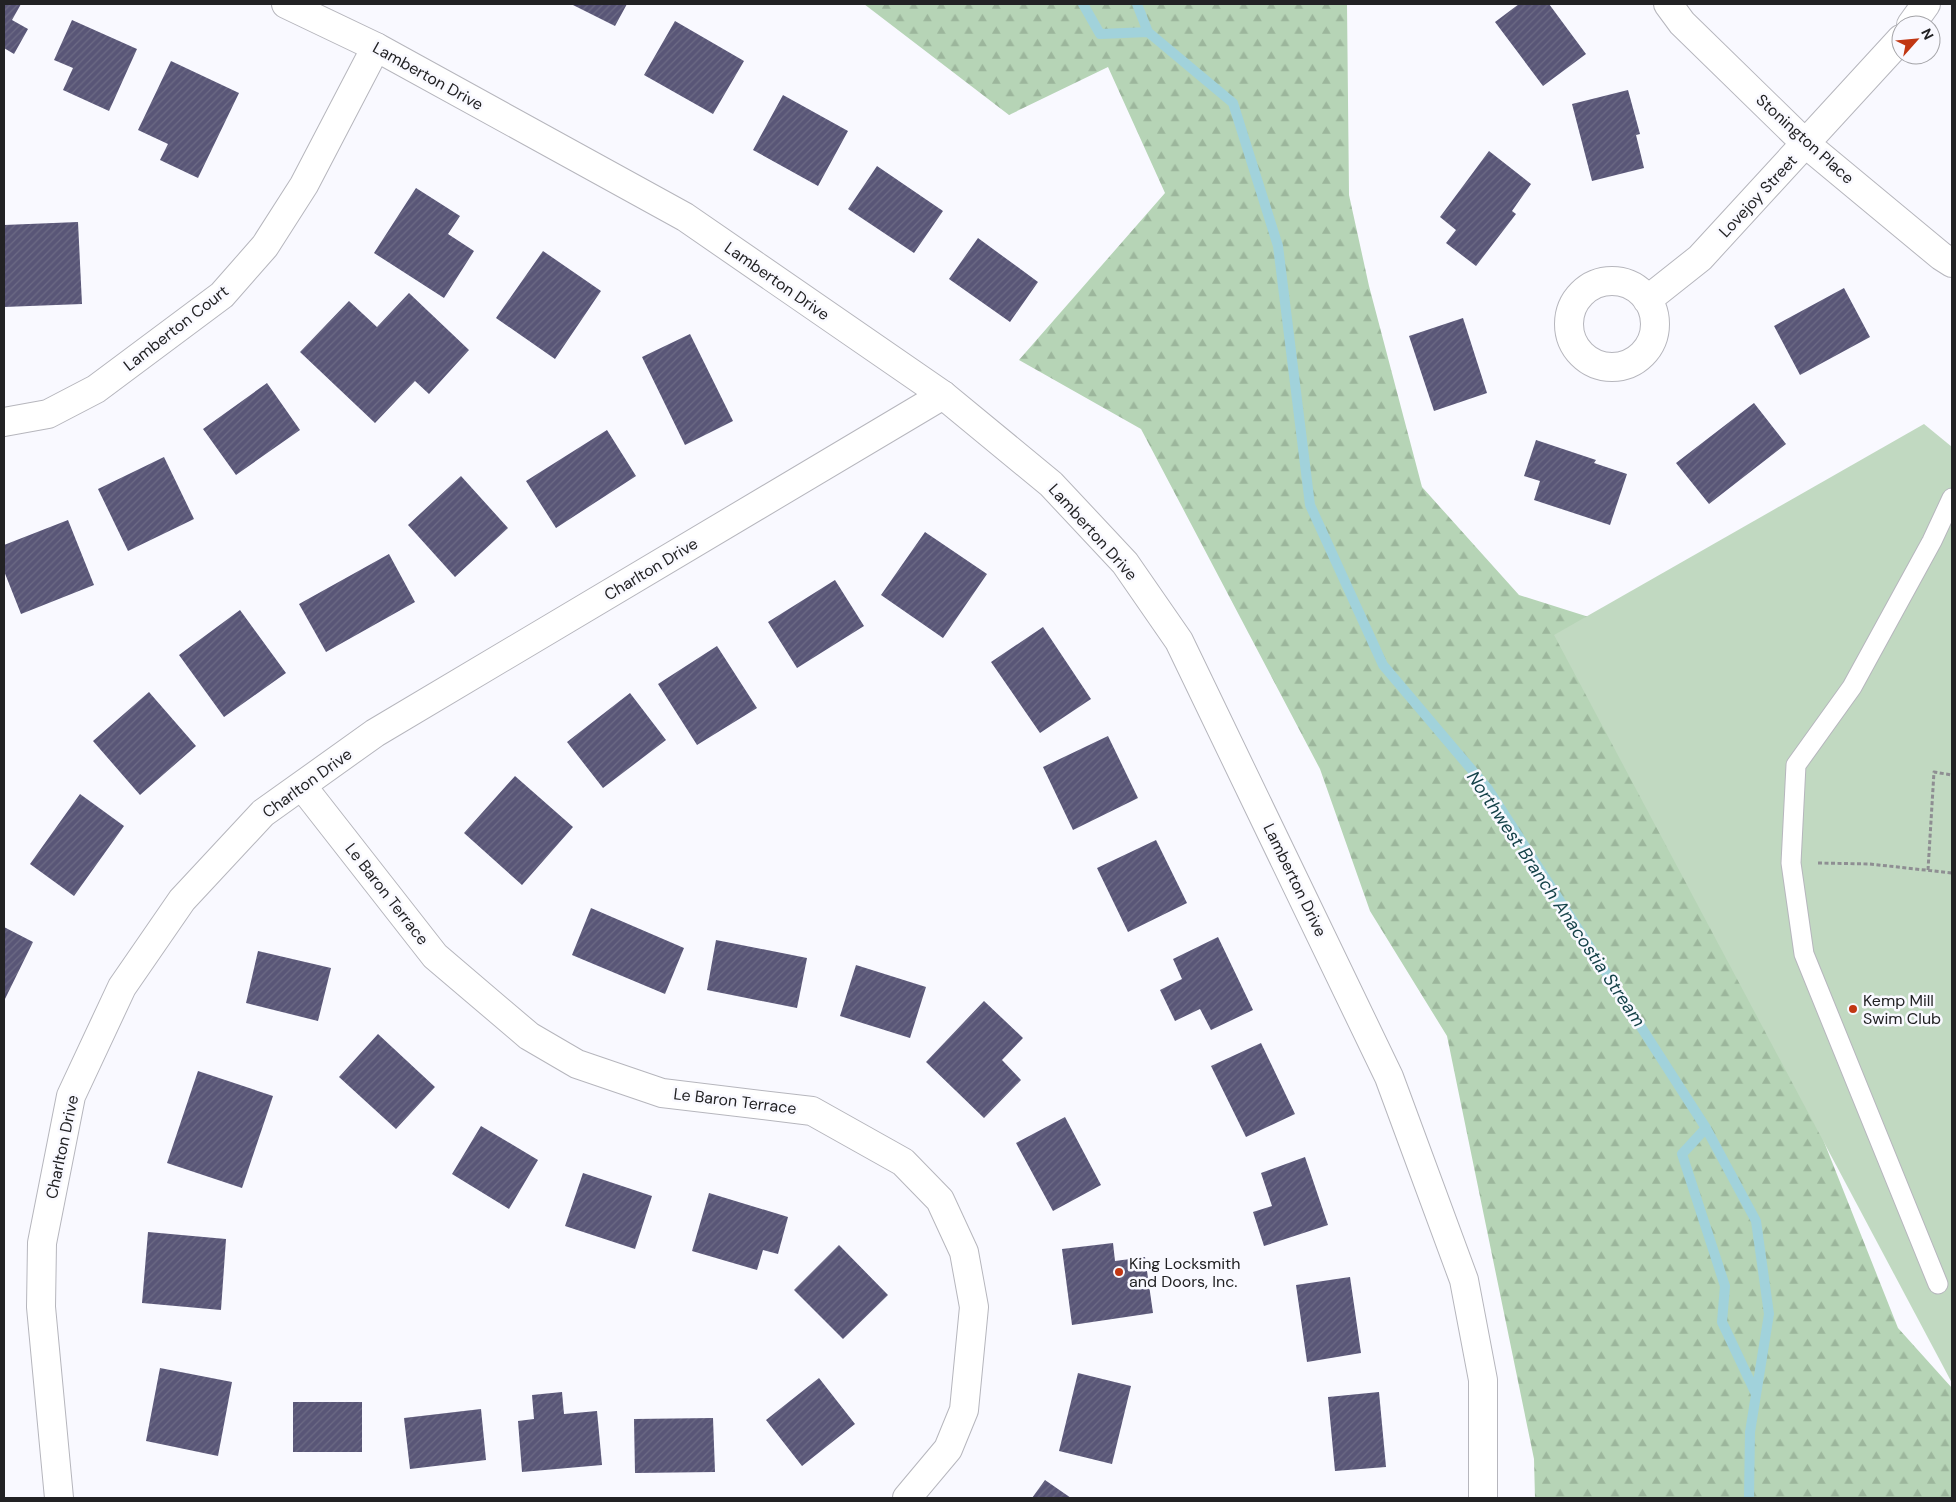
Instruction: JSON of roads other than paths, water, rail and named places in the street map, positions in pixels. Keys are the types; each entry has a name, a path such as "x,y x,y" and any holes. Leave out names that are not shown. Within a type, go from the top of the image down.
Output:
{"street":[{"name":"Lamberton Drive","path":"286,4 376,47 685,217 943,395 1051,484 1125,562 1184,650 1389,1077 1464,1280 1483,1380 1483,1498"},
{"name":"Stonington Place","path":"1668,4 1682,23 1806,144 1941,256 1952,262"},
{"path":"1918,15 1926,4"},
{"name":"Lamberton Court","path":"4,422 48,414 96,389 222,295 265,246 304,185 376,47"},
{"name":"Lovejoy Street","path":"1647,300 1700,258 1891,50"},
{"name":"Charlton Drive","path":"59,1498 41,1307 42,1243 71,1096 122,987 182,900 263,813 375,734 943,395"},
{"name":"Le Baron Terrace","path":"302,786 435,956 529,1036 577,1064 662,1092 812,1111 903,1162 940,1200 964,1252 974,1307 964,1410 948,1449 906,1498"}],"lane":[{"path":"1938,1284 1804,954 1790,863 1796,765 1852,687 1932,541 1952,498"}],"waterway":[{"path":"1083,4 1100,34 1148,32"},
{"name":"Northwest Branch Anacostia Stream","path":"1137,4 1148,32 1233,103 1278,246 1310,505 1383,665 1488,789 1706,1128 1756,1221 1769,1314 1750,1432 1749,1498"},
{"path":"1706,1128 1682,1154 1725,1286 1722,1322 1756,1394"}],"place":[{"name":"Kemp Mill Swim Club","path":"1853,1009"},
{"name":"King Locksmith and Doors, Inc.","path":"1119,1272"}]}
